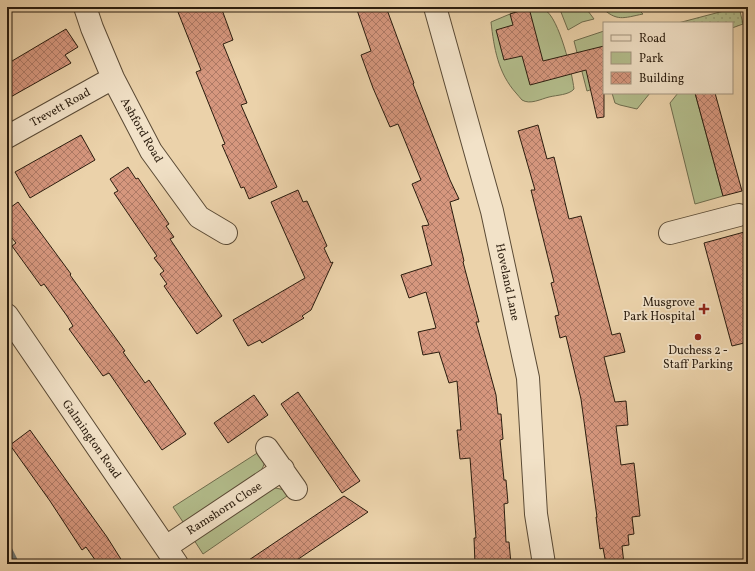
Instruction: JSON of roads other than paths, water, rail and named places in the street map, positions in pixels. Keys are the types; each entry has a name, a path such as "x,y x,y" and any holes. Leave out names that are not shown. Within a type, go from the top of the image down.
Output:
{"street":[{"name":"Ashford Road","path":"85,7 113,78 151,151 199,218 226,233"},
{"name":"Hoveland Lane","path":"435,7 492,211 528,378 536,514 544,564"},
{"name":"Trevett Road","path":"7,137 113,78"},
{"path":"670,233 739,214"},
{"name":"Galmington Road","path":"7,315 171,556"},
{"path":"267,448 296,488"},
{"name":"Ramshorn Close","path":"171,556 283,469"}],"waterway":[{"path":"7,546 16,564"}],"place":[{"name":"Musgrove Park Hospital","path":"704,309"},
{"name":"Duchess 2 - Staff Parking","path":"698,337"}]}
